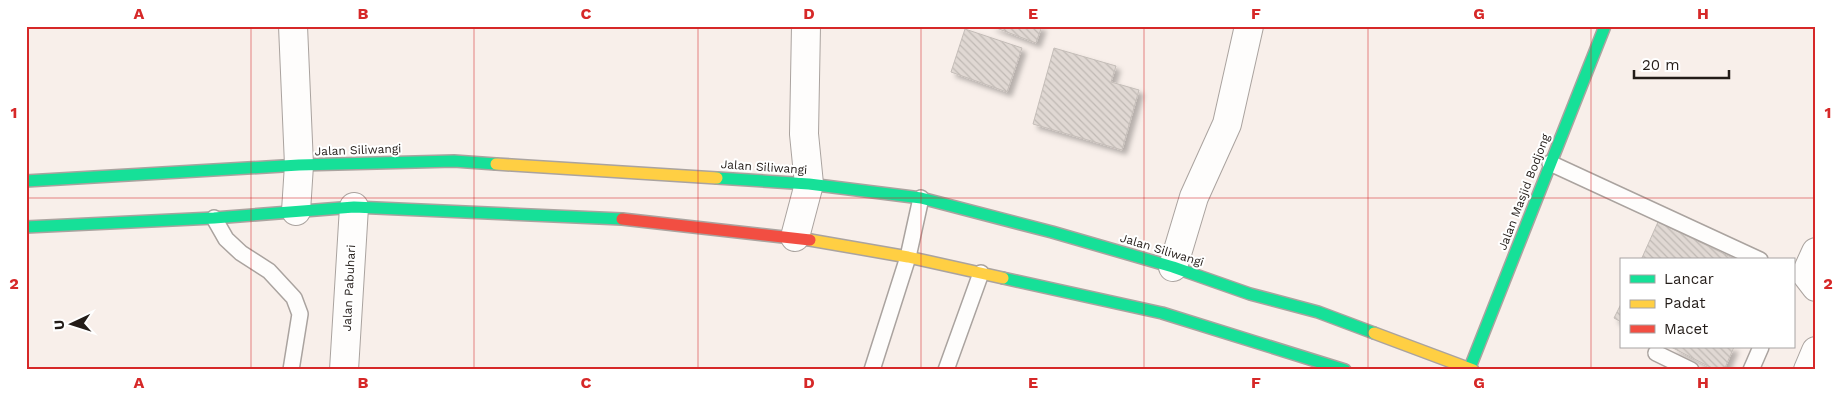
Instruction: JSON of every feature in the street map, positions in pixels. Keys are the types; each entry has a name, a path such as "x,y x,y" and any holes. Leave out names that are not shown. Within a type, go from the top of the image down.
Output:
{"main road":[{"name":"Jalan Masjid Bodjong","path":"1471,369 1605,26"},
{"name":"Jalan Siliwangi","path":"26,181 299,165 454,161 809,184 921,198 1052,232 1174,267 1250,294 1318,312 1471,369"},
{"path":"26,228 214,218 354,206 622,219 795,237 981,273 1162,313 1345,370"}],"street":[{"path":"293,26 299,165 296,210"},
{"path":"795,237 809,184 804,134 806,26"},
{"path":"1174,267 1194,197 1227,124 1250,26"},
{"name":"Jalan Pabuhari","path":"344,370 354,206"},
{"path":"1808,370 1816,352"}],"lane":[{"path":"1550,164 1756,258"},
{"path":"872,370 908,258 921,198"},
{"path":"214,218 226,239 242,253 268,270 294,298 300,314 291,370"},
{"path":"946,370 981,273"},
{"path":"1751,370 1761,348"},
{"path":"1656,354 1691,370"}],"building":[{"path":"991,26 1042,26 1036,43"},
{"path":"965,29 1022,48 1007,92 951,72"},
{"path":"1054,48 1116,66 1111,82 1139,90 1122,150 1033,124"},
{"path":"1658,222 1733,258 1642,258"},
{"path":"1620,306 1620,321 1614,318"},
{"path":"1673,348 1734,348 1724,370 1716,370"}],"traffic: fast":[{"path":"1469,370 1605,26"},
{"path":"26,181 299,165 454,161 496,164"},
{"path":"717,178 809,184 921,198 1052,232 1173,267 1250,294 1318,312 1374,333"},
{"path":"26,227 214,218 354,207 622,219"},
{"path":"1003,278 1162,313 1345,370"}],"traffic: slow":[{"path":"496,164 717,178"},
{"path":"810,240 908,257 1003,278"},
{"path":"1374,333 1473,370"}],"traffic: jam":[{"path":"622,219 810,240"}]}
